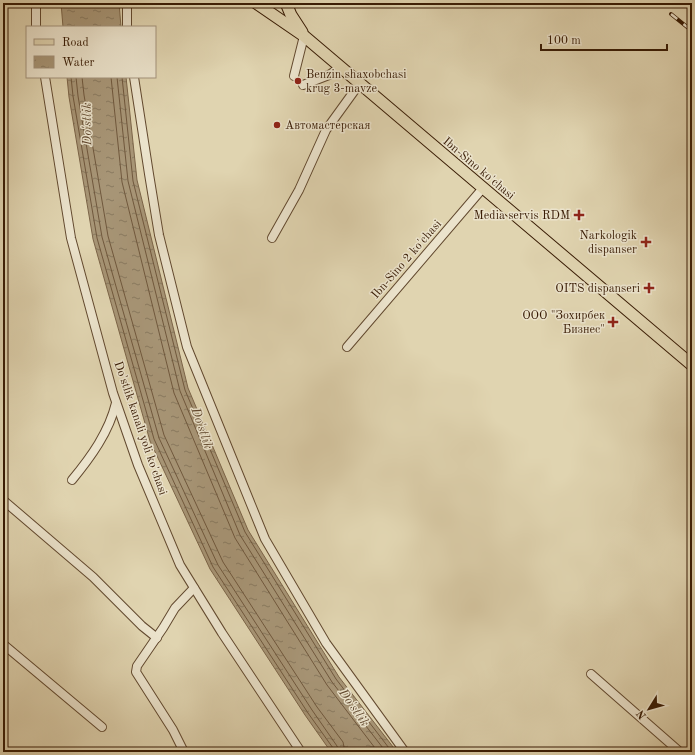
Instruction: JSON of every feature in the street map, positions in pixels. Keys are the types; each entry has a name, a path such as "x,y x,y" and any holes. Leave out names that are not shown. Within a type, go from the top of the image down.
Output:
{"main road":[{"path":"256,3 304,36"},
{"path":"286,3 291,15 304,36"},
{"name":"Ibn-Sino ko'chasi","path":"304,36 692,366"}],"street":[{"path":"36,3 36,26"},
{"path":"127,3 127,26"},
{"path":"294,76 304,36"},
{"path":"303,85 329,75 341,67"},
{"name":"Do'stlik kanali yoli ko'chasi","path":"45,78 71,238 117,402 138,466 180,565 222,633 301,752"},
{"path":"134,78 159,235 187,347 265,539 326,642 405,752"},
{"path":"272,238 299,190 326,130 360,83"},
{"name":"Ibn-Sino 2 ko'chasi","path":"347,347 483,188"},
{"path":"72,480 88,461 112,420 117,402"},
{"path":"3,500 93,576 142,626 157,638"},
{"path":"184,752 173,730 136,672 137,666 157,638 175,608 194,588"},
{"path":"3,644 102,727"},
{"path":"590,674 680,752"}],"water":[{"path":"61,3 119,3 121,26 63,26"},
{"name":"Do'stlik","path":"67,78 126,78 137,180 188,388 248,530 339,677 397,752 331,752 305,715 210,569 150,441 93,239"}],"tunnel":[{"path":"294,76 303,85"}],"railway":[{"path":"685,3 692,9"},
{"path":"671,14 692,31"}],"place":[{"name":"Benzin shaxobchasi krug 3-mavze","path":"298,81"},
{"name":"Автомастерская","path":"277,125"},
{"name":"Media servis RDM","path":"579,215"},
{"name":"Narkologik dispanser","path":"646,242"},
{"name":"OITS dispanseri","path":"649,288"},
{"name":"ООО \"Зохирбек Бизнес\"","path":"613,322"}]}
